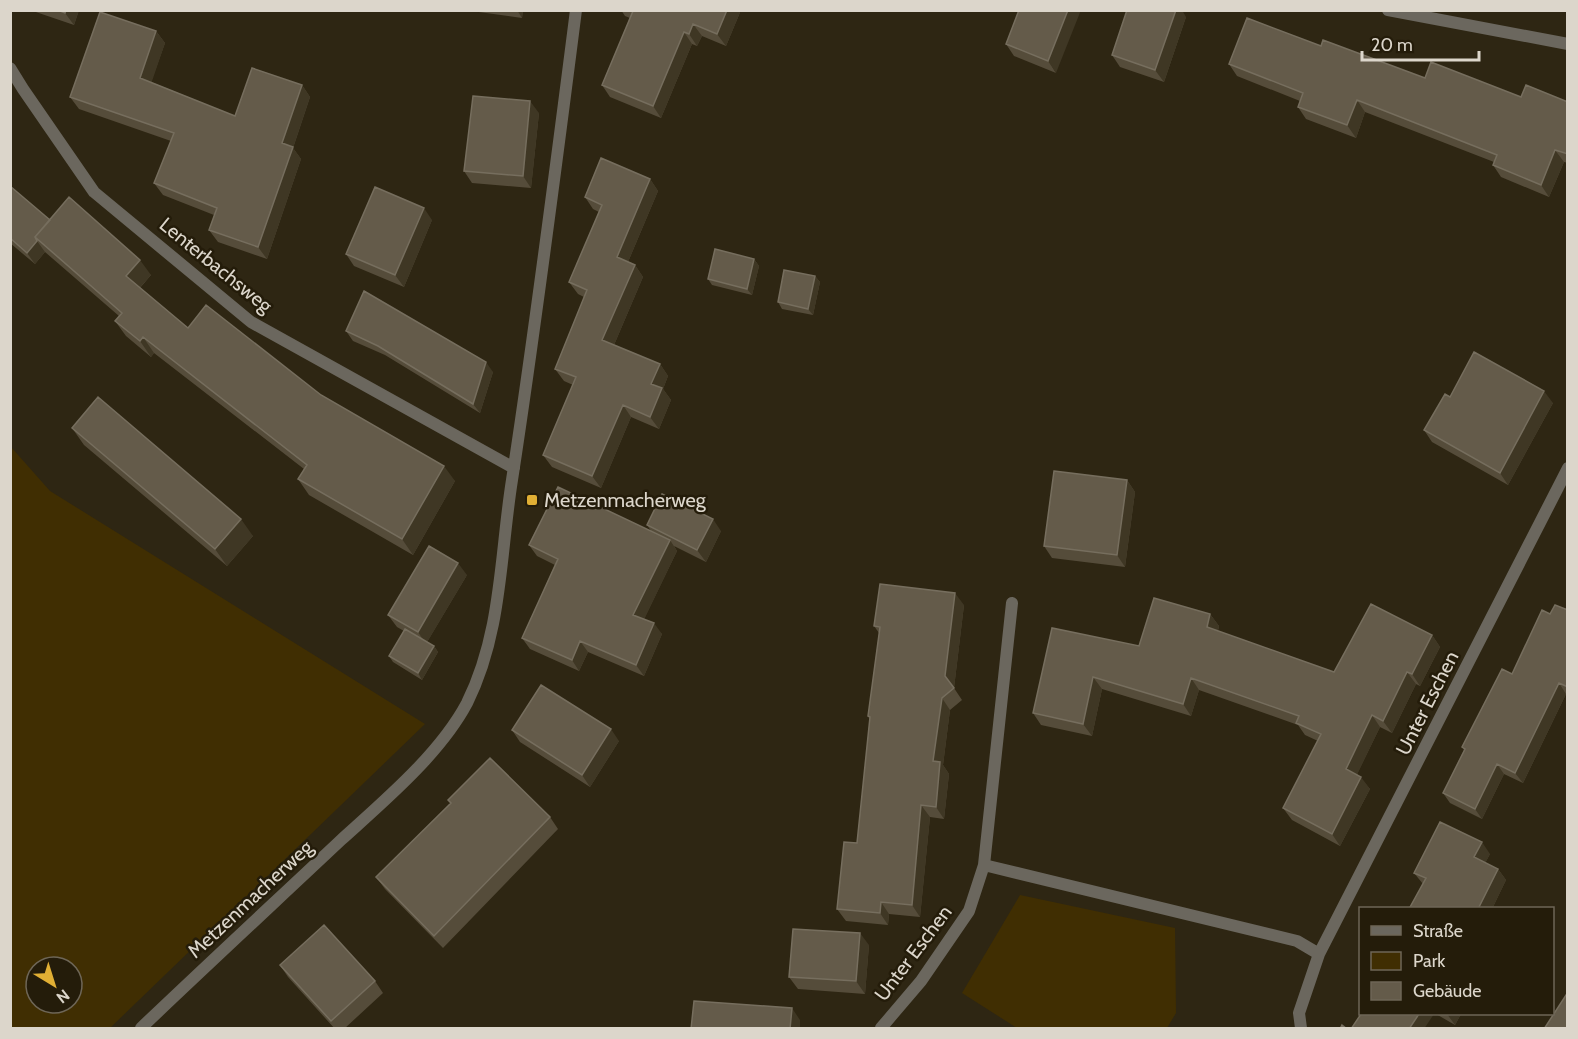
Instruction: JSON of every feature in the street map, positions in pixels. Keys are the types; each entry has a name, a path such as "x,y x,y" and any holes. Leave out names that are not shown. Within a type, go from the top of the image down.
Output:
{"street":[{"name":"Metzenmacherweg","path":"141,1029 386,799 443,740 466,704 483,666 500,581 576,10"},
{"path":"1388,10 1568,44"},
{"name":"Lenterbachsweg","path":"10,68 22,89 94,192 251,322 514,468"},
{"name":"Unter Eschen","path":"1301,1029 1299,1013 1319,954 1568,468"},
{"name":"Unter Eschen","path":"881,1029 921,981 969,911 984,865 1012,603"},
{"path":"984,865 1297,942 1319,954"}],"green space":[{"path":"11,447 50,491 425,724 110,1028 11,1028"},
{"path":"1020,895 1175,928 1176,1013 1167,1028 1017,1028 962,993"}],"building":[{"path":"631,10 727,10 717,34 693,24 689,34 684,32 653,106 602,85 633,11"},
{"path":"1019,10 1068,10 1048,61 1006,44"},
{"path":"1127,10 1176,10 1155,70 1112,55"},
{"path":"100,12 156,31 140,78 235,116 252,68 302,85 282,143 293,147 258,247 209,230 217,208 154,183 174,133 70,97"},
{"path":"1247,18 1321,46 1323,40 1425,78 1431,62 1521,97 1526,85 1568,102 1568,154 1555,150 1541,185 1493,165 1497,155 1357,100 1347,125 1298,107 1303,93 1229,64"},
{"path":"473,96 530,101 523,176 464,171"},
{"path":"601,158 650,179 617,257 635,265 602,340 660,364 651,384 662,388 650,417 623,405 592,476 543,455 576,377 555,369 587,290 569,282 602,205 585,197"},
{"path":"10,186 50,220 35,237 37,241 27,253 10,238"},
{"path":"375,187 424,208 395,275 346,254"},
{"path":"69,197 140,260 126,276 188,328 206,305 321,395 444,466 402,539 298,479 307,465 143,337 140,341 115,321 122,313 35,237"},
{"path":"715,249 754,259 747,289 708,279"},
{"path":"784,270 815,276 808,309 778,302"},
{"path":"364,291 486,362 473,404 378,346 346,331"},
{"path":"1474,352 1544,391 1500,473 1424,430 1445,394 1450,397"},
{"path":"98,397 241,519 215,549 72,428"},
{"path":"1054,471 1127,480 1117,555 1044,546"},
{"path":"558,487 670,540 633,615 654,623 636,665 580,641 572,660 522,638 558,559 529,545"},
{"path":"662,494 713,519 697,550 647,525"},
{"path":"429,546 458,563 418,632 388,615"},
{"path":"880,584 955,593 945,676 954,688 942,698 933,761 940,762 936,807 921,805 912,905 881,902 880,913 837,909 844,842 857,843 870,717 868,716 880,627 874,626"},
{"path":"1154,598 1210,614 1207,627 1334,672 1371,604 1432,635 1412,674 1407,672 1383,721 1372,715 1346,769 1361,777 1332,834 1283,808 1321,734 1296,723 1299,716 1191,678 1183,704 1093,677 1083,724 1033,713 1052,628 1139,646"},
{"path":"1555,605 1568,610 1568,687 1559,683 1515,773 1497,764 1475,809 1443,793 1465,749 1462,747 1502,669 1512,674 1542,610 1550,614"},
{"path":"405,629 434,646 418,673 389,656"},
{"path":"541,685 611,729 582,775 512,730"},
{"path":"490,758 550,817 434,936 376,877 451,803 448,800"},
{"path":"1440,822 1482,842 1474,857 1498,869 1479,907 1410,907 1426,878 1414,873"},
{"path":"324,925 375,981 331,1021 280,965"},
{"path":"793,929 860,933 856,981 789,977"},
{"path":"1568,992 1568,1029 1544,1029"},
{"path":"694,1001 792,1008 790,1029 691,1029"},
{"path":"1360,1015 1418,1015 1409,1029 1351,1029"}],"place":[{"name":"Metzenmacherweg","path":"532,500"}]}
